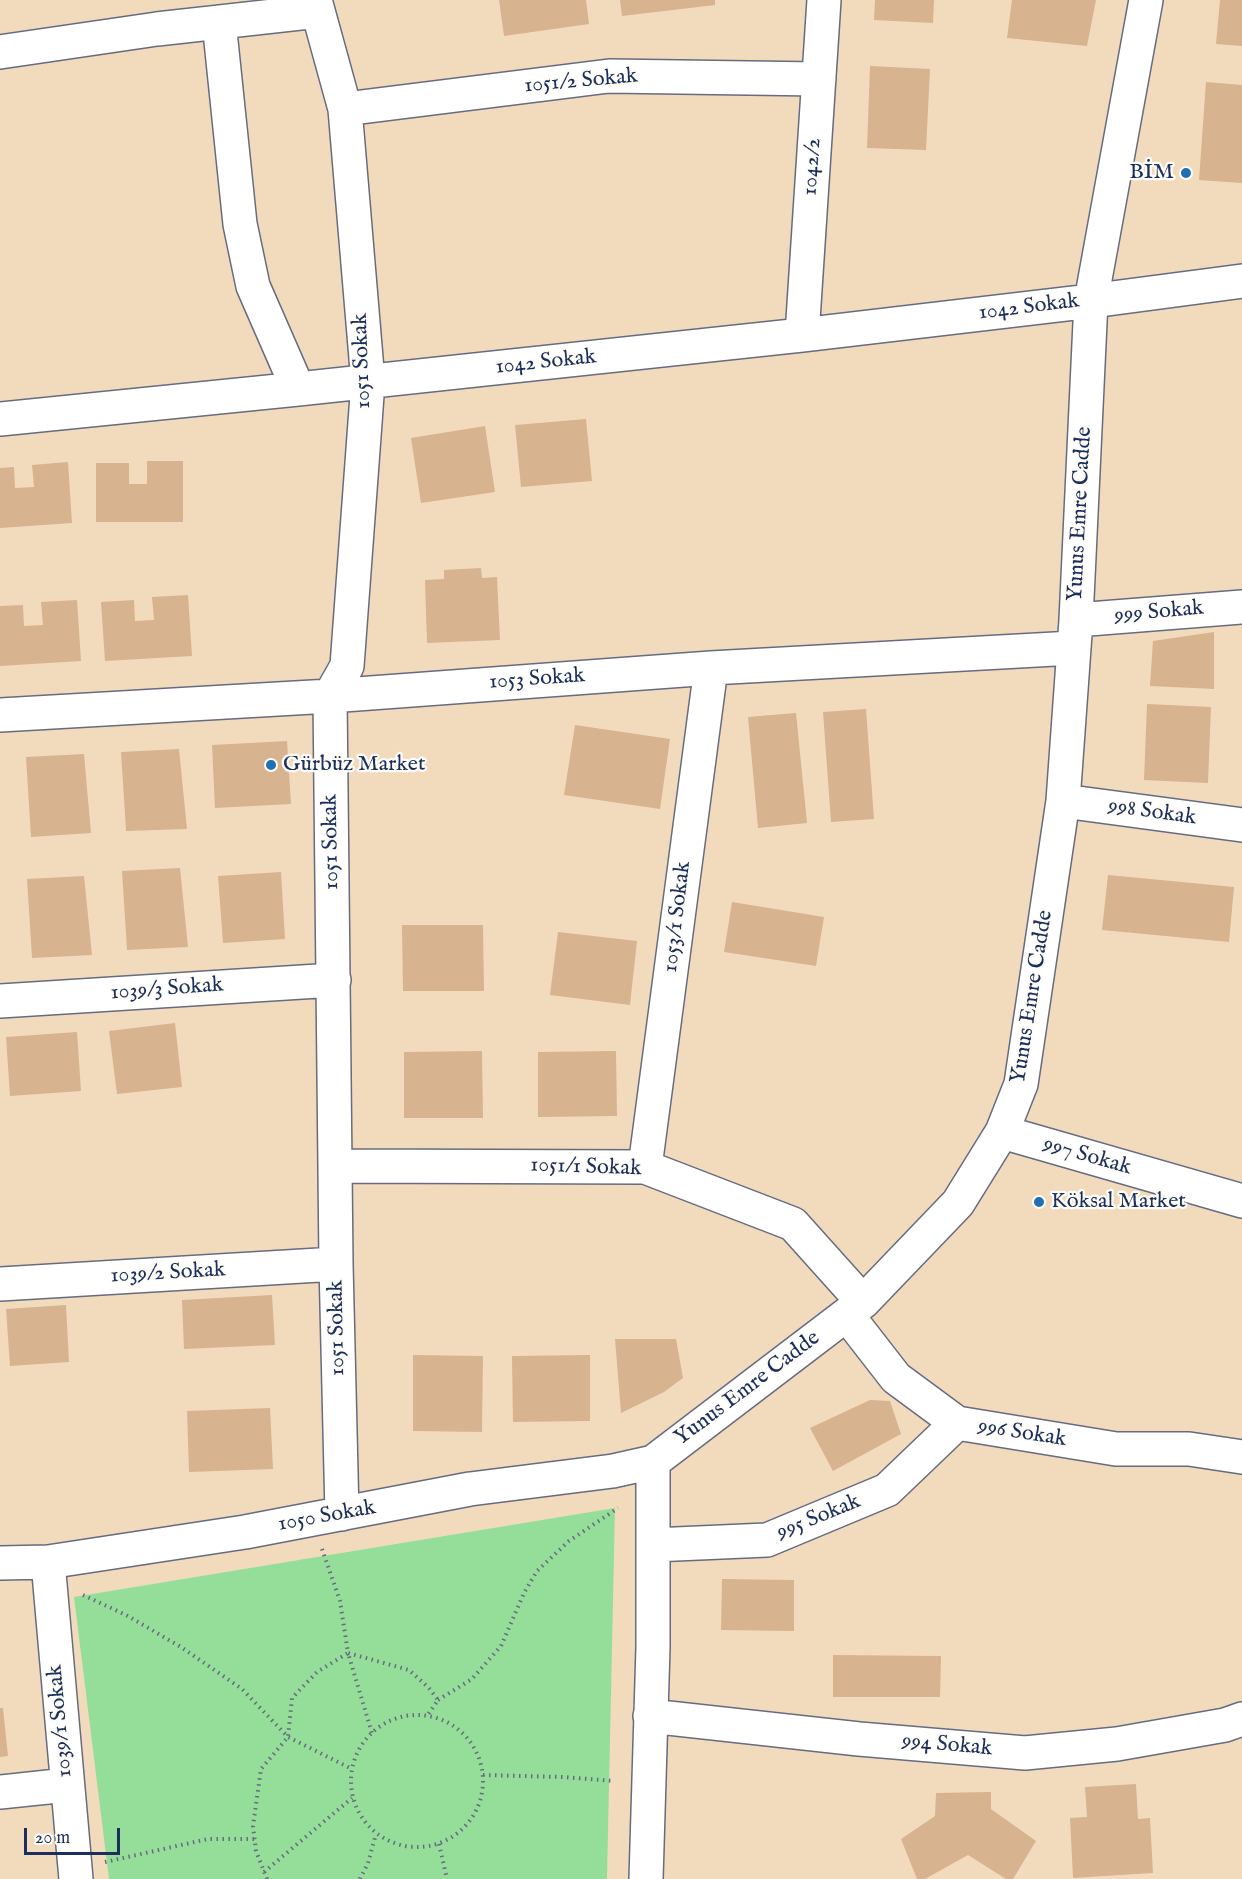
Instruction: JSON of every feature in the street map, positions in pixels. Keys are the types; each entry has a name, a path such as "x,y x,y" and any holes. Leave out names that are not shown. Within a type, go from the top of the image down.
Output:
{"street":[{"name":"1042/2","path":"802,335 824,0"},
{"name":"Yunus Emre Cadde","path":"646,1879 653,1647 652,1462 855,1308 958,1203 1002,1132 1022,1084 1063,801 1075,634 1091,301 1146,0"},
{"path":"0,52 157,28 219,22 316,6"},
{"name":"1051 Sokak","path":"316,6 345,109 368,382 347,666 330,696 336,1264 342,1514"},
{"path":"219,22 237,203 253,286 298,389"},
{"name":"1051/2 Sokak","path":"345,109 609,76 819,79"},
{"name":"1042 Sokak","path":"0,419 802,335 1242,281"},
{"name":"999 Sokak","path":"1075,634 1242,607"},
{"name":"1053 Sokak","path":"0,715 330,696 711,668 1075,634"},
{"name":"1053/1 Sokak","path":"645,1167 711,668"},
{"name":"998 Sokak","path":"1063,801 1242,825"},
{"name":"1039/3 Sokak","path":"0,1001 334,980"},
{"name":"997 Sokak","path":"1002,1132 1242,1202"},
{"name":"1051/1 Sokak","path":"336,1166 645,1167 792,1224 855,1308"},
{"name":"1039/2 Sokak","path":"0,1284 336,1264"},
{"name":"996 Sokak","path":"855,1308 896,1378 957,1423 1116,1449 1189,1449 1242,1456"},
{"name":"995 Sokak","path":"652,1545 767,1540 887,1490 957,1423"},
{"name":"1050 Sokak","path":"0,1563 48,1562 245,1532 470,1489 613,1471 652,1462"},
{"name":"1039/1 Sokak","path":"48,1562 67,1785 89,1871"},
{"name":"994 Sokak","path":"650,1716 859,1739 1025,1753 1117,1744 1225,1725 1242,1719"},
{"path":"0,1792 67,1785"}],"path":[{"path":"427,1716 438,1700 472,1678 501,1646 524,1593 537,1572 569,1541 618,1508"},
{"path":"321,1548 340,1601 348,1653 372,1733"},
{"path":"82,1595 126,1615 181,1647 242,1689 288,1737 352,1769"},
{"path":"267,1879 256,1851 253,1826 261,1769 288,1737 292,1698 317,1672 348,1653 409,1670 429,1688 438,1700"},
{"path":"405,1716 427,1716 447,1722 465,1736 477,1754 483,1775 482,1797 473,1817 458,1833 439,1844 418,1848 396,1844 376,1834 361,1818 352,1798 350,1777 356,1755 372,1733 384,1724 405,1716"},
{"path":"483,1775 614,1781"},
{"path":"264,1872 352,1798"},
{"path":"360,1879 368,1863 376,1834"},
{"path":"89,1871 208,1839 255,1839"},
{"path":"439,1844 447,1879"}],"green space":[{"path":"615,1508 607,1879 109,1879 74,1597"}],"building":[{"path":"499,0 586,0 589,24 504,36"},
{"path":"620,0 715,0 715,5 622,16"},
{"path":"875,0 934,0 933,23 874,20"},
{"path":"1012,0 1096,0 1087,46 1007,38"},
{"path":"1220,0 1242,0 1242,46 1216,44"},
{"path":"870,66 930,69 926,150 867,148"},
{"path":"1206,82 1242,85 1242,183 1199,180"},
{"path":"586,419 592,481 521,487 515,425"},
{"path":"485,426 495,492 421,503 411,438"},
{"path":"147,461 183,461 183,522 96,522 96,463 129,463 129,484 147,484"},
{"path":"68,462 72,523 0,528 0,468 14,467 15,488 34,487 32,465"},
{"path":"481,568 482,578 497,577 500,640 427,643 425,580 444,579 444,570"},
{"path":"188,595 192,656 105,661 101,602 134,600 135,621 154,620 152,597"},
{"path":"77,600 81,661 0,666 0,606 23,605 24,626 43,625 41,602"},
{"path":"1214,632 1214,689 1150,686 1153,641"},
{"path":"1147,704 1211,707 1208,783 1144,780"},
{"path":"866,709 874,819 831,822 823,712"},
{"path":"796,713 807,823 758,828 748,717"},
{"path":"575,725 670,739 660,809 564,795"},
{"path":"287,741 291,804 215,808 212,745"},
{"path":"179,749 187,829 126,831 121,752"},
{"path":"84,754 91,833 31,837 26,757"},
{"path":"180,868 188,947 127,950 122,871"},
{"path":"281,872 285,939 223,943 218,876"},
{"path":"1108,875 1234,887 1229,942 1102,930"},
{"path":"84,876 92,955 32,958 27,879"},
{"path":"732,902 824,917 816,966 724,952"},
{"path":"402,925 483,925 484,991 403,991"},
{"path":"558,932 637,941 630,1005 550,995"},
{"path":"175,1023 182,1087 117,1094 109,1031"},
{"path":"77,1032 81,1091 10,1096 6,1037"},
{"path":"482,1051 483,1118 404,1118 404,1052"},
{"path":"616,1051 617,1116 538,1117 538,1052"},
{"path":"272,1295 275,1345 184,1349 182,1300"},
{"path":"66,1305 69,1362 10,1366 6,1309"},
{"path":"615,1339 676,1339 683,1378 664,1392 621,1413"},
{"path":"413,1355 483,1356 482,1432 413,1431"},
{"path":"590,1355 590,1421 513,1422 512,1356"},
{"path":"870,1400 890,1401 901,1434 833,1471 810,1428"},
{"path":"270,1408 273,1469 189,1472 187,1411"},
{"path":"722,1579 794,1580 794,1631 721,1630"},
{"path":"833,1655 941,1656 940,1697 833,1697"},
{"path":"0,1708 3,1708 8,1756 0,1757"},
{"path":"1136,1784 1138,1819 1150,1818 1153,1873 1073,1878 1070,1818 1087,1817 1085,1787"},
{"path":"991,1792 991,1809 1036,1841 1013,1879 1006,1879 968,1855 925,1879 917,1879 901,1839 935,1816 936,1793"}],"place":[{"name":"BİM","path":"1186,173"},
{"name":"Gürbüz Market","path":"271,765"},
{"name":"Köksal Market","path":"1039,1202"}]}
